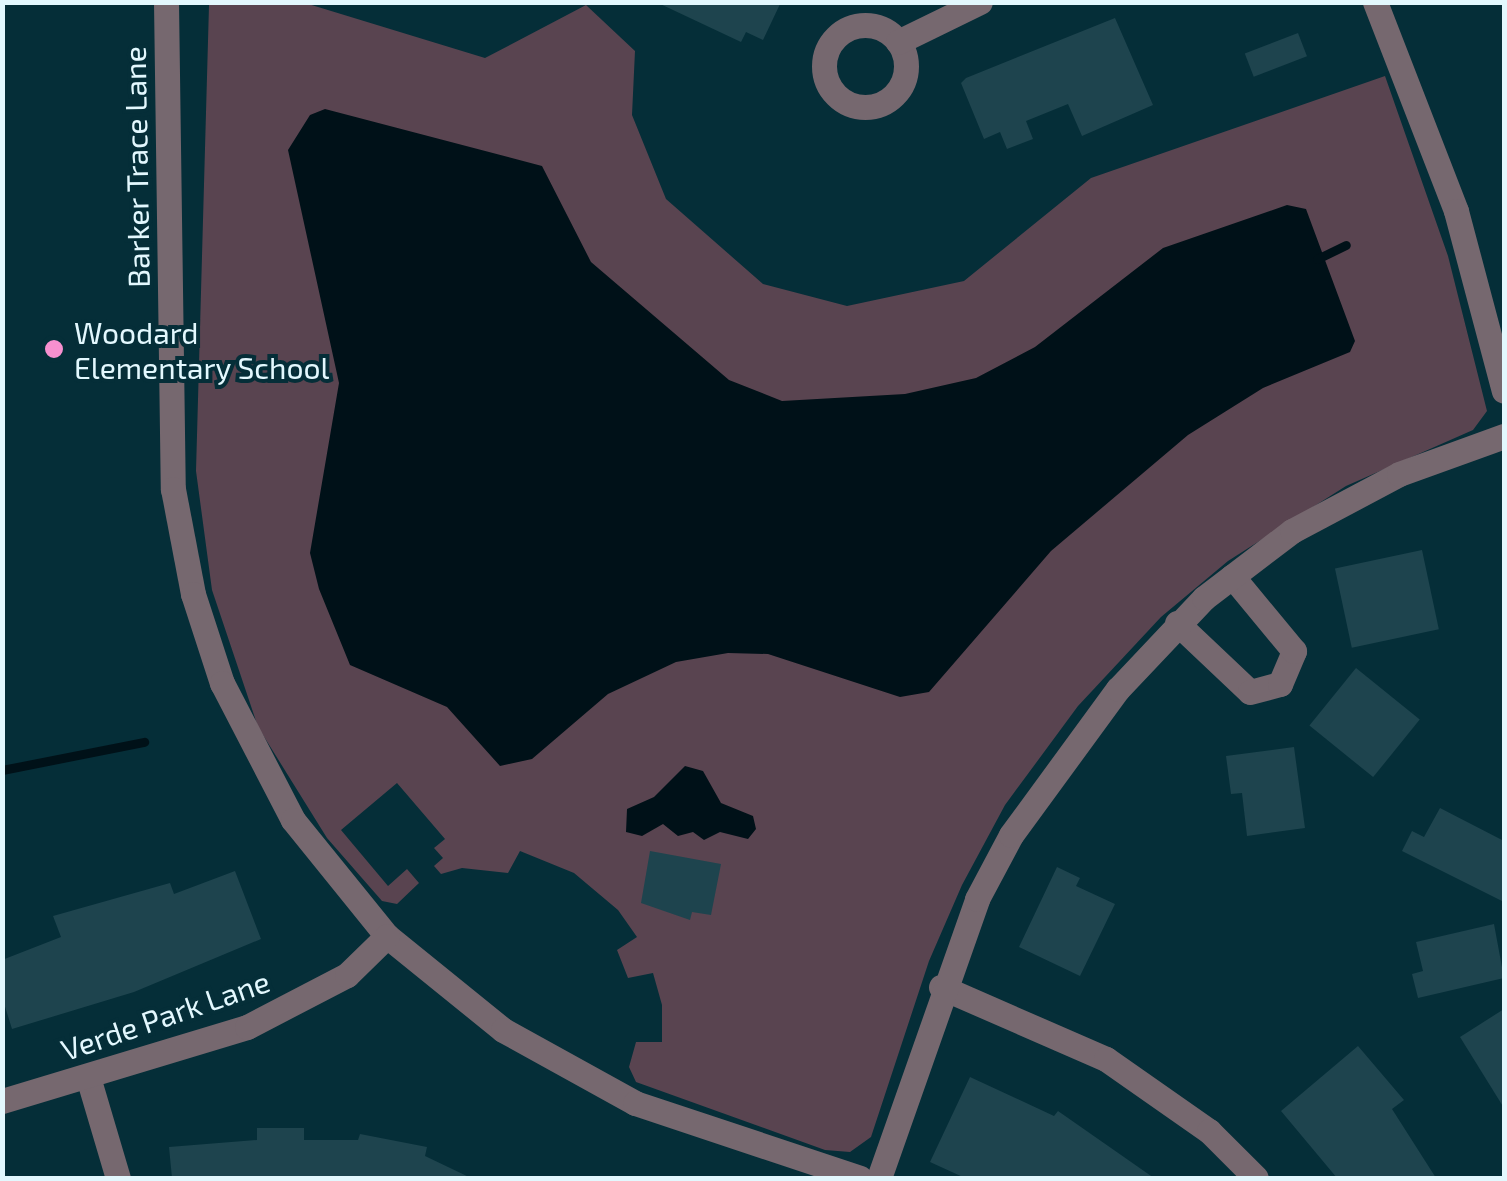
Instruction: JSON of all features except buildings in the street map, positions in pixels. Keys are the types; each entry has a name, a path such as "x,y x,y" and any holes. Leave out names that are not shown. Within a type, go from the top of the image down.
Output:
{"street":[{"name":"Barker Trace Lane","path":"166,2 172,174 168,398 173,489 192,594 222,683 293,820 387,936 503,1030 600,1087 694,1126 860,1178"},
{"path":"898,42 980,2"},
{"path":"1375,2 1456,212 1504,391"},
{"path":"879,1178 942,987 1011,835 1062,759 1177,623 1232,576 1339,504 1504,436"},
{"path":"1177,623 1233,683 1250,692 1280,684 1294,651 1232,576"},
{"name":"Verde Park Lane","path":"2,1101 88,1077 298,1004 346,975 387,936"},
{"path":"942,987 1106,1058 1208,1131 1256,1178"},
{"path":"88,1077 118,1178"}],"shaded area":[{"path":"305,3 485,58 586,5 635,51 632,115 666,199 763,284 847,306 964,281 1091,178 1385,76 1448,256 1487,411 1473,430 1346,486 1228,561 1161,617 1078,706 1005,805 962,885 929,961 871,1137 850,1152 825,1150 636,1082 629,1067 636,1042 662,1042 662,1005 653,973 628,978 617,950 637,937 618,910 574,873 520,851 508,873 462,868 441,874 434,866 443,858 434,848 445,839 397,783 341,830 388,886 407,869 419,883 397,904 382,901 327,838 258,727 212,590 196,471 209,5"},
{"path":"325,109 542,166 591,262 729,380 782,401 905,394 976,378 1035,347 1163,248 1287,205 1306,209 1355,341 1350,352 1263,388 1188,435 1051,551 929,692 900,697 768,654 728,653 676,662 608,694 532,759 500,766 447,707 350,665 319,589 310,553 339,383 288,150 310,115"},
{"path":"685,766 703,771 721,803 753,816 756,829 748,839 720,832 704,840 693,832 678,836 663,824 642,836 626,832 627,809 654,797"}],"waterway":[{"path":"1317,259 1346,245"},
{"path":"2,770 144,742"}],"place":[{"name":"Woodard Elementary School","path":"54,349"}]}
